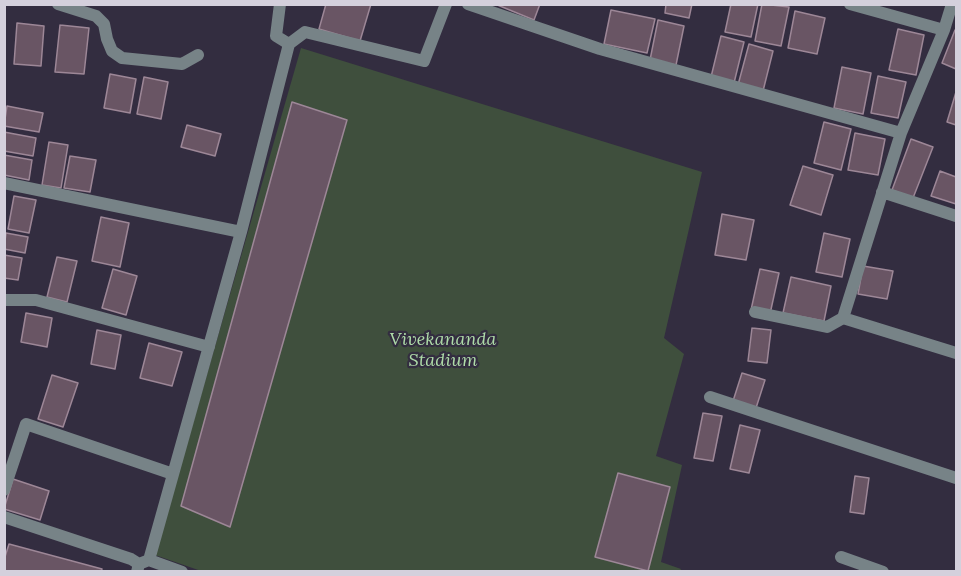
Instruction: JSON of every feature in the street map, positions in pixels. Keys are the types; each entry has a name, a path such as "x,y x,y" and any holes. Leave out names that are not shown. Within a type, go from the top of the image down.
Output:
{"street":[{"path":"58,4 96,16 104,24 112,51 122,58 182,64 198,56"},
{"path":"280,4 276,36 289,44"},
{"path":"142,565 173,474 209,347 289,44 305,32 424,61 446,4"},
{"path":"468,4 600,50 901,134"},
{"path":"850,4 944,30"},
{"path":"755,312 826,327 843,318 901,134 944,30 952,4"},
{"path":"4,183 241,232"},
{"path":"882,192 957,216"},
{"path":"4,300 36,300 209,347"},
{"path":"843,318 957,353"},
{"path":"710,397 957,478"},
{"path":"4,490 26,424 173,474"},
{"path":"4,517 132,559 142,565 182,572"},
{"path":"841,557 883,572"}],"green space":[{"name":"Vivekananda Stadium","path":"301,48 702,172 664,338 684,354 656,456 682,465 661,562 681,569 680,571 204,572 155,555"}],"building":[{"path":"326,4 371,4 360,41 319,29"},
{"path":"495,4 540,4 534,20"},
{"path":"666,4 692,4 689,18 665,13"},
{"path":"731,4 758,4 751,37 725,32"},
{"path":"762,4 789,7 781,46 755,41"},
{"path":"611,10 655,19 647,53 604,44"},
{"path":"795,11 825,18 817,54 788,48"},
{"path":"658,20 684,26 676,65 650,60"},
{"path":"17,23 44,26 41,66 14,64"},
{"path":"60,25 89,28 84,74 55,72"},
{"path":"898,29 924,35 916,75 889,70"},
{"path":"956,30 956,69 942,63"},
{"path":"721,36 744,42 734,83 711,77"},
{"path":"749,44 773,51 763,91 738,85"},
{"path":"842,67 871,73 863,114 834,108"},
{"path":"110,74 136,79 130,113 104,108"},
{"path":"878,76 906,82 898,118 871,113"},
{"path":"144,77 168,82 161,119 137,114"},
{"path":"956,92 956,125 947,122"},
{"path":"292,102 347,120 230,527 181,506"},
{"path":"7,106 43,113 39,132 4,126"},
{"path":"824,122 851,129 841,170 814,163"},
{"path":"187,125 221,134 215,156 181,147"},
{"path":"4,132 36,138 33,156 4,151"},
{"path":"855,133 885,139 878,175 848,170"},
{"path":"911,139 933,147 913,198 892,190"},
{"path":"49,142 68,145 61,188 42,185"},
{"path":"4,155 32,160 29,180 4,175"},
{"path":"70,156 96,160 90,192 64,188"},
{"path":"803,166 833,175 821,215 790,205"},
{"path":"940,171 956,177 956,204 931,196"},
{"path":"14,196 36,200 29,233 8,229"},
{"path":"722,214 754,220 746,260 715,255"},
{"path":"101,217 129,223 120,267 92,261"},
{"path":"6,233 28,237 25,253 4,249"},
{"path":"824,233 850,239 842,277 816,272"},
{"path":"4,255 22,258 18,280 4,278"},
{"path":"57,257 77,261 67,302 47,297"},
{"path":"863,266 893,271 887,299 858,294"},
{"path":"113,269 137,276 126,315 102,308"},
{"path":"760,269 779,273 770,314 751,310"},
{"path":"791,277 831,286 824,321 783,313"},
{"path":"26,313 52,318 47,347 21,342"},
{"path":"752,328 771,330 767,363 748,361"},
{"path":"97,330 121,335 115,369 91,364"},
{"path":"149,343 182,352 172,386 140,378"},
{"path":"742,373 765,380 756,408 733,401"},
{"path":"52,375 78,383 63,427 38,419"},
{"path":"703,413 722,416 713,461 694,458"},
{"path":"740,425 760,430 749,473 730,469"},
{"path":"618,473 670,487 648,571 595,557"},
{"path":"855,476 869,478 864,514 850,512"},
{"path":"13,479 49,491 40,520 4,509"},
{"path":"9,544 102,569 101,572 4,572 4,560"}]}
